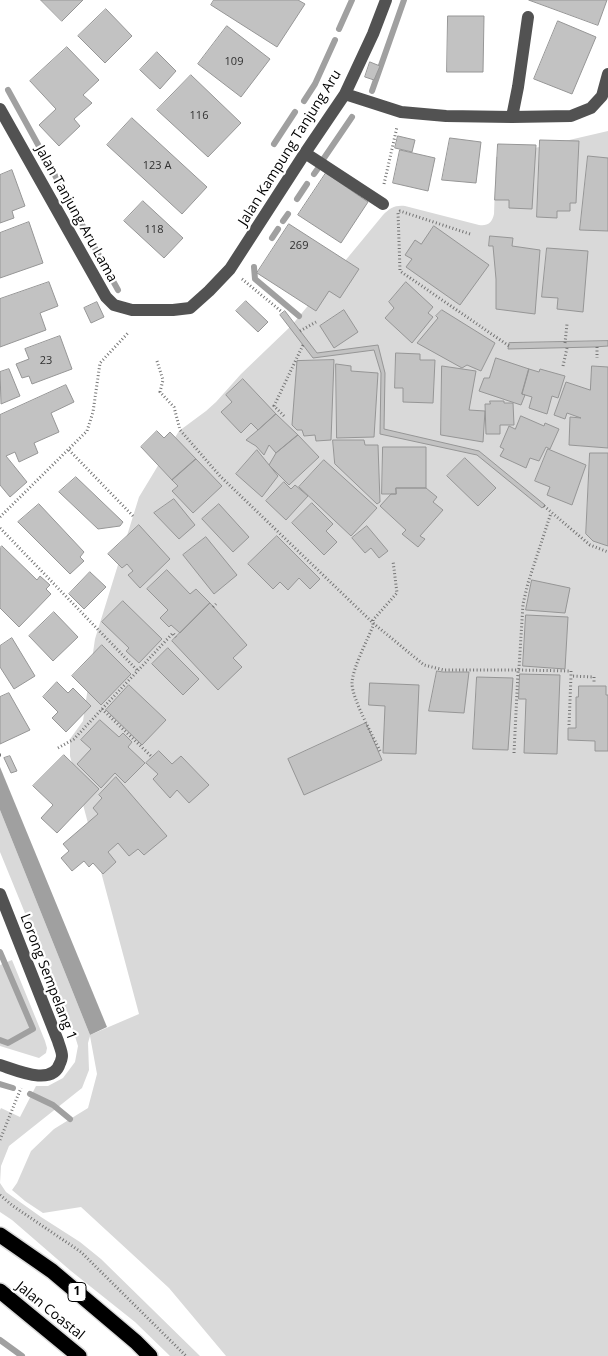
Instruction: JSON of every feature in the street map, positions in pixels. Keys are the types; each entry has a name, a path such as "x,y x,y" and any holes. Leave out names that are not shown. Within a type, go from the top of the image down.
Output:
{"highway":[{"name":"1","path":"0,1235 52,1271 150,1356"},
{"name":"Jalan Coastal","path":"0,1291 80,1356"}],"street":[{"name":"Jalan Kampung Tanjung Aru","path":"200,300 230,269 345,94 373,34 386,0"},
{"path":"512,117 528,17"},
{"path":"345,94 401,112 446,116 571,116 591,108 602,96 608,74"},
{"name":"Jalan Tanjung Aru Lama","path":"0,110 106,297 114,305 132,310 173,310 190,308 200,300"},
{"path":"305,153 383,204"},
{"name":"Lorong Sempelang 1","path":"0,894 62,1056 59,1068 52,1074 44,1077 0,1066"}],"path":[{"path":"385,189 383,182 401,112"},
{"path":"470,234 400,211 398,212 400,271 509,346"},
{"path":"230,269 282,312"},
{"path":"300,331 316,322"},
{"path":"565,343 567,324"},
{"path":"0,517 87,431 93,412 100,363 128,333"},
{"path":"284,416 274,406 303,345"},
{"path":"597,347 598,358"},
{"path":"563,366 567,348"},
{"path":"158,361 163,380 160,392 174,407 180,430 220,476 373,623 424,665 444,670 571,672 570,725"},
{"path":"69,450 133,516"},
{"path":"544,506 590,545 608,552"},
{"path":"514,753 523,604 551,513"},
{"path":"0,528 138,672"},
{"path":"380,751 354,696 352,684 354,672 373,626 373,620 397,592 393,561"},
{"path":"58,748 74,739 173,633 176,637"},
{"path":"570,676 594,676 594,684"},
{"path":"102,709 151,756"},
{"path":"0,1140 26,1074"},
{"path":"0,1195 12,1206 81,1252 186,1356"}],"shaded area":[{"path":"608,131 608,1356 226,1356 169,1288 81,1207 43,1213 12,1190 31,1151 54,1129 88,1108 97,1074 90,1036 88,1043 89,1070 82,1088 9,1146 1,1166 0,1183 1,1108 20,1117 36,1086 48,1086 63,1078 75,1062 78,1046 0,852 0,810 90,1035 139,1014 70,756 70,739 83,721 95,639 139,497 179,431 216,402 241,374 292,325 388,210 405,206 485,225 491,222 494,214 496,157"},
{"path":"0,767 107,1027 90,1035 0,810"},
{"path":"12,960 47,1048 46,1053 39,1058 0,1046 0,965"},
{"path":"0,1183 6,1192 80,1242 101,1259 200,1356 170,1356 135,1322 0,1212"}],"building":[{"path":"41,0 83,0 62,21"},
{"path":"214,0 298,0 305,4 277,47 211,5"},
{"path":"529,0 607,0 598,25"},
{"path":"106,9 132,36 105,63 78,36"},
{"path":"448,16 484,16 483,72 447,72"},
{"path":"558,21 596,37 572,94 534,79"},
{"path":"227,26 270,59 241,97 198,64"},
{"path":"67,47 99,80 83,95 92,103 74,119 80,126 59,146 39,125 56,109 30,81"},
{"path":"157,52 176,71 160,89 140,70"},
{"path":"370,62 380,66 374,80 365,77"},
{"path":"191,75 241,123 208,157 157,110"},
{"path":"132,118 207,187 182,214 107,145"},
{"path":"398,136 415,140 412,152 395,148"},
{"path":"450,138 481,142 476,183 442,180"},
{"path":"540,140 579,141 576,203 570,203 570,211 557,211 557,218 537,217"},
{"path":"498,144 536,145 532,209 509,208 509,200 495,200"},
{"path":"400,150 435,158 428,191 393,183"},
{"path":"588,156 608,158 608,231 580,230"},
{"path":"12,170 25,206 12,211 14,218 0,223 0,175"},
{"path":"326,173 368,202 341,243 298,215"},
{"path":"143,201 183,238 164,258 124,221"},
{"path":"29,222 43,263 0,278 0,233"},
{"path":"289,224 359,269 340,298 329,291 316,311 257,273"},
{"path":"434,226 489,265 460,305 406,267 412,259 405,255 415,240 421,244"},
{"path":"490,236 513,238 512,246 540,250 535,314 496,309 496,279 493,246 489,246"},
{"path":"547,248 588,251 583,312 557,309 558,298 542,297"},
{"path":"49,282 58,306 40,313 46,330 0,347 0,299"},
{"path":"406,282 433,307 428,313 433,317 412,343 385,318 394,308 389,302"},
{"path":"246,301 268,322 258,332 236,311"},
{"path":"97,302 104,317 91,323 84,308"},
{"path":"344,310 358,332 334,348 320,326"},
{"path":"442,310 495,343 481,371 467,365 462,368 417,343 438,318 436,316"},
{"path":"285,311 317,353 378,345 385,373 384,429 479,451 545,505 542,508 477,455 380,434 381,373 374,350 313,358 280,315"},
{"path":"60,336 72,369 32,384 29,376 22,378 16,364 29,359 25,349"},
{"path":"608,341 608,346 508,349 509,343"},
{"path":"396,353 420,354 420,360 435,360 433,403 403,402 403,388 395,388"},
{"path":"496,358 529,369 522,394 525,395 521,405 479,391 484,378 489,378"},
{"path":"334,360 331,440 316,441 315,435 304,436 302,430 297,430 292,425 297,361"},
{"path":"336,364 351,366 351,371 378,373 374,437 337,438"},
{"path":"442,366 476,371 469,410 485,411 483,442 441,435"},
{"path":"592,366 608,367 608,448 569,445 570,417 581,418 567,413 565,419 554,415 566,382 590,390"},
{"path":"9,369 20,396 1,404 0,372"},
{"path":"529,369 539,372 540,369 565,376 558,398 552,396 547,414 529,408 532,397 522,394"},
{"path":"243,379 276,414 258,430 251,423 241,433 221,412 232,402 226,395"},
{"path":"66,385 74,402 51,413 59,432 34,443 38,453 19,462 15,452 6,456 27,482 10,497 0,485 0,415"},
{"path":"490,401 513,403 514,425 500,425 500,434 486,434 485,404 490,404"},
{"path":"276,414 298,435 276,453 269,445 264,455 256,446 246,440"},
{"path":"521,416 544,426 545,423 559,429 550,449 546,447 539,461 530,458 526,468 500,456 504,449 500,447 509,426 515,429"},
{"path":"157,431 164,438 170,432 196,459 172,480 141,447"},
{"path":"298,435 319,457 289,485 269,465 276,453"},
{"path":"333,440 364,440 365,445 378,445 380,502 377,504 335,464"},
{"path":"383,447 426,447 426,488 396,488 396,494 382,494"},
{"path":"548,449 586,465 572,505 547,495 550,487 535,481"},
{"path":"257,450 278,476 262,497 236,474"},
{"path":"590,453 608,453 608,546 593,541 586,534"},
{"path":"465,458 496,488 478,506 447,476"},
{"path":"196,459 222,486 193,513 172,491 178,486 172,480"},
{"path":"324,460 377,508 351,536 299,487"},
{"path":"76,477 123,522 120,526 98,529 59,492"},
{"path":"284,482 291,489 295,485 308,496 286,520 266,501"},
{"path":"396,488 426,488 437,497 433,502 443,510 420,536 425,539 418,547 402,534 406,530 380,506 391,494 396,494"},
{"path":"174,499 195,525 179,539 154,513"},
{"path":"312,503 333,524 326,531 337,542 324,555 292,523"},
{"path":"39,504 84,552 80,557 84,561 70,574 18,522"},
{"path":"219,504 249,537 233,552 202,519"},
{"path":"139,525 170,559 140,588 128,575 133,571 127,564 122,568 108,554"},
{"path":"367,526 388,551 379,558 371,548 365,553 352,538"},
{"path":"277,536 320,579 310,589 299,578 288,590 280,582 273,589 248,564"},
{"path":"206,537 237,575 214,594 183,555"},
{"path":"2,546 37,580 40,576 50,585 46,589 51,594 19,627 0,608 0,548"},
{"path":"167,570 190,594 196,589 210,603 180,633 171,625 169,627 160,618 168,610 147,589"},
{"path":"90,572 106,587 84,609 69,594"},
{"path":"532,580 570,588 565,613 526,610"},
{"path":"123,601 162,639 139,663 126,651 129,648 102,622"},
{"path":"210,603 247,645 233,658 242,667 218,690 172,641"},
{"path":"54,612 78,637 53,661 29,636"},
{"path":"526,615 568,617 565,669 523,666"},
{"path":"12,638 35,676 14,689 0,667 0,646"},
{"path":"102,645 131,674 101,705 72,676"},
{"path":"168,648 199,679 183,695 152,664"},
{"path":"437,671 469,672 464,713 429,711"},
{"path":"520,674 560,675 557,754 524,753 526,699 519,699"},
{"path":"477,677 513,678 508,750 473,749"},
{"path":"57,682 68,693 73,688 91,706 66,732 52,718 58,712 43,697"},
{"path":"370,683 419,685 416,754 383,753 385,706 369,705"},
{"path":"129,685 166,720 142,745 106,710"},
{"path":"579,686 606,686 606,695 608,695 608,751 595,751 595,741 568,740 568,728 576,728 576,697 578,697"},
{"path":"9,693 30,730 0,744 0,697"},
{"path":"100,720 119,737 123,733 132,742 128,747 145,763 125,783 115,773 101,788 77,764 91,749 81,740"},
{"path":"366,723 382,760 304,795 288,759"},
{"path":"159,751 172,764 181,756 209,785 189,803 177,790 170,798 153,779 158,774 146,763"},
{"path":"64,755 99,789 57,833 41,818 53,805 33,786"},
{"path":"10,756 17,771 11,773 4,758"},
{"path":"116,777 167,836 144,855 138,849 129,856 118,843 108,852 116,862 103,874 93,863 89,867 84,861 72,871 61,858 69,851 63,844 98,814 93,808 102,798 99,795"}],"waterway":[{"path":"339,29 352,0"},
{"path":"372,91 404,0"},
{"path":"304,101 315,84 335,40"},
{"path":"8,90 118,290"},
{"path":"274,144 295,112"},
{"path":"322,161 352,117"},
{"path":"314,174 319,167"},
{"path":"297,199 307,184"},
{"path":"283,221 288,214"},
{"path":"272,238 278,229"},
{"path":"254,267 255,279 299,316"},
{"path":"0,952 33,1029 8,1043 0,1040"},
{"path":"0,1084 13,1088"},
{"path":"30,1094 53,1105 70,1119"},
{"path":"0,1340 22,1356"}]}
